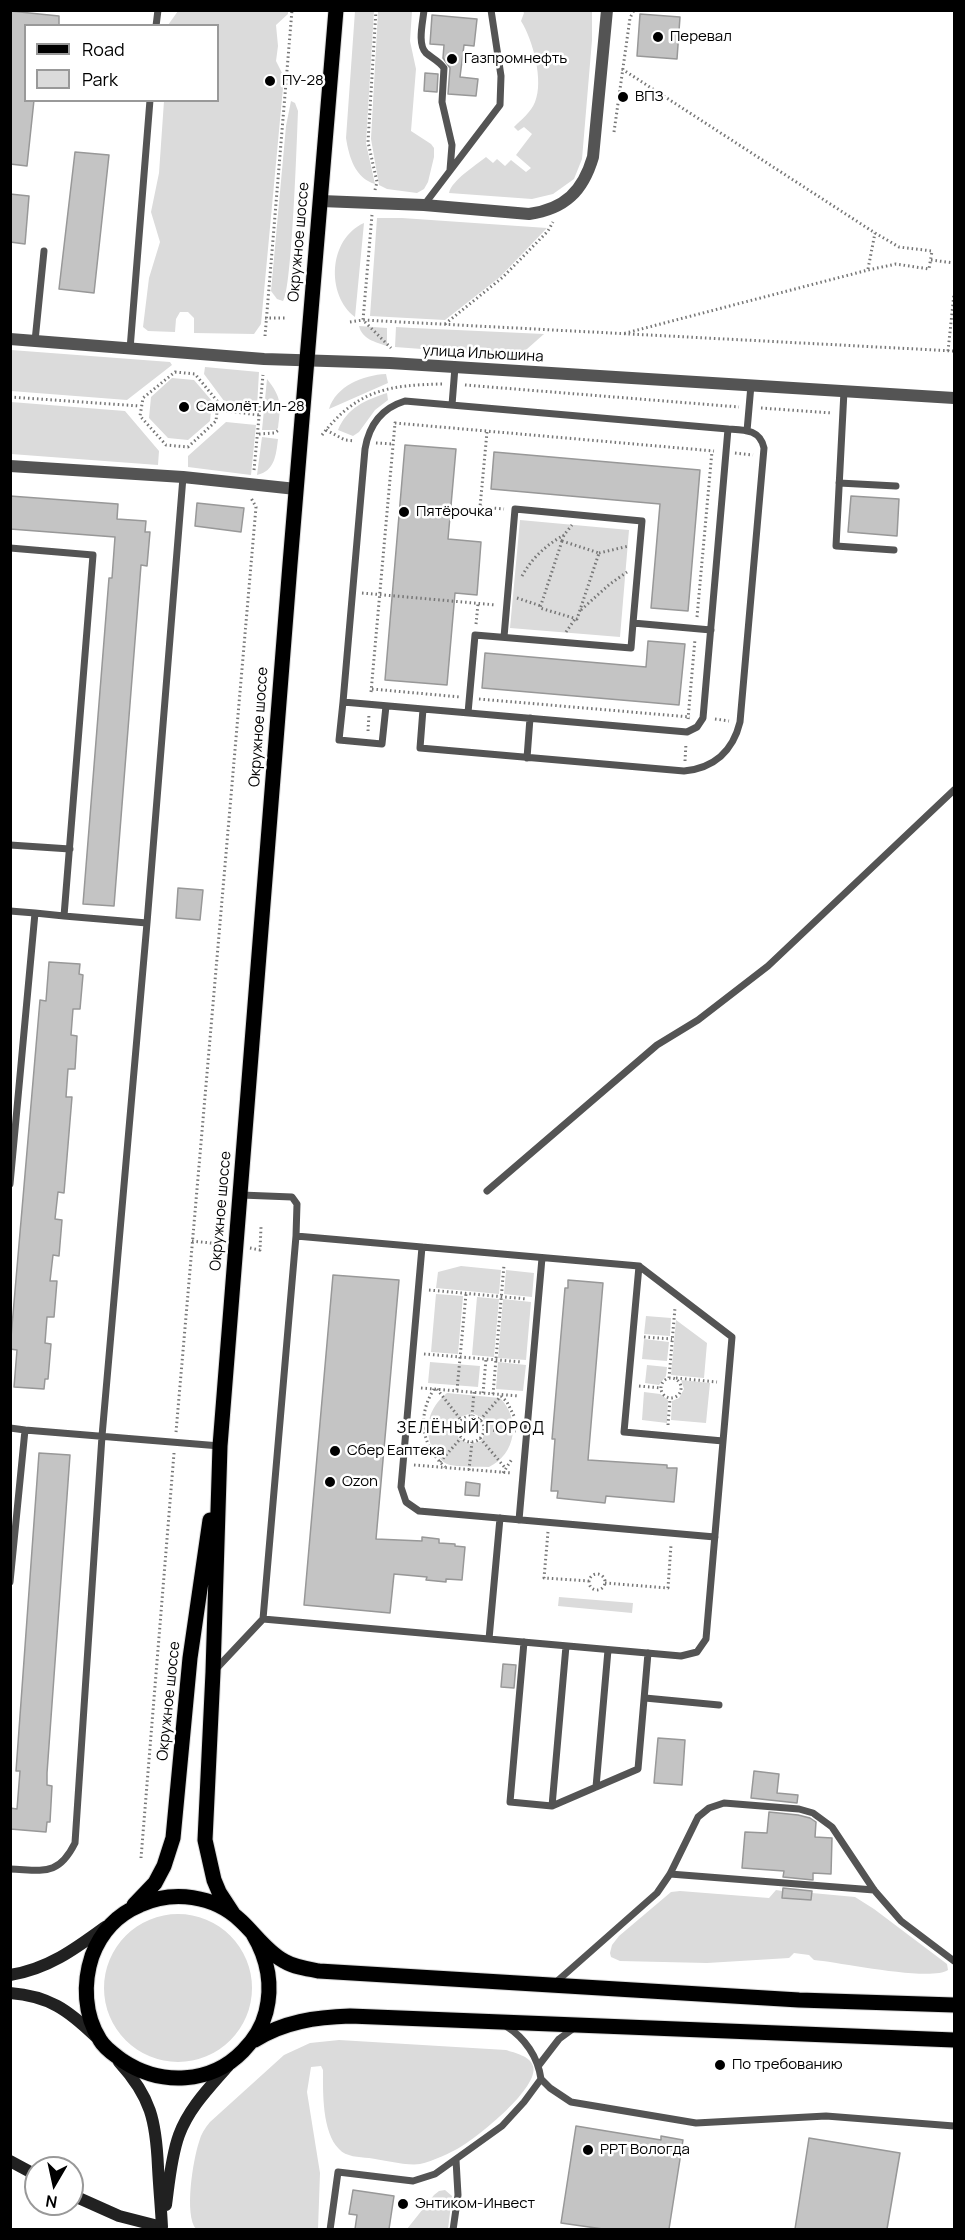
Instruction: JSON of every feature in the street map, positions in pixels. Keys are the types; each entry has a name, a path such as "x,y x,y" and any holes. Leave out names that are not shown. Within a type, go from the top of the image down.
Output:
{"main road":[{"name":"Окружное шоссе","path":"234,1915 214,1880 205,1840 220,1446 336,10"},
{"name":"Окружное шоссе","path":"128,1911 155,1883 164,1866 173,1838 190,1658 220,1446"},
{"path":"954,2005 799,2000 551,1986 347,1974 303,1968 285,1962 234,1915 209,1901 186,1896 158,1898 128,1911 113,1921 98,1943 87,1976 88,2008 104,2045 138,2069 172,2079 196,2077 213,2072 230,2063 252,2042 266,2033 295,2023 324,2017 499,2021 954,2040"},
{"path":"252,2042 262,2025 270,1987 265,1957 253,1934"}],"street":[{"path":"321,201 424,205 529,214 545,212 563,203 581,185 589,173 593,157 607,10"},
{"name":"улица Ильюшина","path":"10,339 307,361 455,367 954,398"},
{"path":"10,466 183,477 296,489"},
{"path":"10,1975 33,1970 60,1958 113,1921"},
{"path":"10,1993 30,1994 54,2003 82,2023 138,2085 154,2121 158,2146 163,2229"},
{"path":"163,2229 177,2138 195,2104 230,2063"},
{"path":"10,2161 24,2169"},
{"path":"84,2200 119,2216 163,2229"}],"lane":[{"path":"424,10 421,46 444,68 442,102 452,145 450,170"},
{"path":"424,205 500,105 501,76 491,10"},
{"path":"130,349 150,102"},
{"path":"35,341 44,251"},
{"path":"452,405 455,367"},
{"path":"747,431 751,385"},
{"path":"844,391 836,546 894,550"},
{"path":"386,706 382,744 339,740 365,449 370,429 389,408 405,401 752,431 760,437 763,443 763,456 740,722 734,742 720,758 703,768 684,771 420,748 423,709"},
{"path":"343,702 687,732 697,727 703,718 728,429"},
{"path":"10,1869 49,1871 60,1866 69,1856 75,1843 102,1436 183,477"},
{"path":"839,483 896,486"},
{"path":"468,713 475,635 631,648 642,521 515,510 510,596 506,606 504,637"},
{"path":"10,549 93,555 64,916"},
{"path":"633,623 711,630"},
{"path":"527,758 530,718"},
{"path":"486,1191 657,1046 698,1020 768,966 954,790"},
{"path":"10,845 70,849"},
{"path":"10,911 147,923"},
{"path":"10,1184 35,913"},
{"path":"213,1672 263,1619 296,1236 297,1204 292,1197 241,1195"},
{"path":"263,1619 681,1656 698,1652 706,1639 715,1537 732,1337 639,1266 296,1236"},
{"path":"422,1247 403,1464 402,1492 406,1502 419,1511 715,1537"},
{"path":"519,1520 542,1258"},
{"path":"639,1266 624,1432 723,1441"},
{"path":"10,1428 220,1446"},
{"path":"10,1582 25,1430"},
{"path":"489,1639 500,1518"},
{"path":"524,1642 510,1802 552,1806 638,1769 648,1653"},
{"path":"552,1806 566,1646"},
{"path":"596,1787 608,1650"},
{"path":"645,1698 719,1705"},
{"path":"551,1986 657,1893 670,1874 698,1817 709,1808 724,1803 799,1809 813,1813 824,1820 832,1827 873,1890 901,1921 954,1961"},
{"path":"670,1874 873,1890"},
{"path":"499,2021 523,2040 539,2065 541,2079 561,2096 582,2105 696,2123 826,2116 954,2126"},
{"path":"539,2065 558,2039 579,2025"},
{"path":"330,2229 338,2172 413,2181 435,2174 502,2126 541,2079"},
{"path":"453,2229 458,2195 456,2160"}],"path":[{"path":"265,336 292,10"},
{"path":"376,10 368,142 377,182 363,320 391,348"},
{"path":"614,132 630,18 634,10"},
{"path":"622,69 874,233 899,247 932,251 929,269 896,264 622,334"},
{"path":"444,325 503,278 548,231 563,203"},
{"path":"868,270 874,233"},
{"path":"931,260 954,263"},
{"path":"948,351 954,294"},
{"path":"266,318 287,318"},
{"path":"350,322 363,320 954,351"},
{"path":"175,372 195,374 218,402 217,410 216,421 188,447 166,445 140,416 143,398 175,372"},
{"path":"141,1858 256,507 251,499 261,415 263,375"},
{"path":"390,381 390,387"},
{"path":"322,435 347,407 390,387 410,384 454,384 843,414"},
{"path":"10,397 140,406"},
{"path":"217,410 261,415"},
{"path":"367,742 395,423 763,456"},
{"path":"259,434 274,434 279,430"},
{"path":"326,430 345,440"},
{"path":"487,432 480,507 515,510"},
{"path":"684,771 712,451"},
{"path":"564,535 549,543 527,566 510,596 577,619 599,553"},
{"path":"541,606 562,541 599,553 640,543"},
{"path":"580,611 610,584 638,565"},
{"path":"352,593 506,606"},
{"path":"475,635 478,604"},
{"path":"372,690 740,722"},
{"path":"493,1394 505,1255"},
{"path":"418,1289 538,1300"},
{"path":"457,1391 466,1294"},
{"path":"669,1378 676,1294"},
{"path":"633,1336 672,1339"},
{"path":"413,1353 532,1363"},
{"path":"483,1393 486,1359"},
{"path":"674,1378 678,1380 682,1388 677,1396 670,1398 664,1395 661,1388 662,1383 669,1378 674,1378 728,1383"},
{"path":"629,1385 661,1388"},
{"path":"410,1387 530,1397"},
{"path":"435,1389 461,1420"},
{"path":"435,1389 425,1407 423,1428 428,1446 447,1468"},
{"path":"472,1416 474,1392"},
{"path":"480,1420 501,1395"},
{"path":"484,1430 518,1432 513,1412 501,1395"},
{"path":"667,1436 670,1398"},
{"path":"461,1420 472,1416 480,1420 484,1430 480,1438 472,1442 461,1438"},
{"path":"461,1420 458,1429 461,1438"},
{"path":"423,1428 458,1429"},
{"path":"440,1462 461,1438"},
{"path":"480,1438 504,1471"},
{"path":"469,1470 472,1442"},
{"path":"504,1471 515,1454"},
{"path":"403,1464 523,1474"},
{"path":"549,1522 544,1578 589,1581 598,1574 602,1576 605,1583"},
{"path":"605,1583 668,1588 672,1533"},
{"path":"589,1581 592,1589 597,1590 601,1590 605,1583"}],"green space":[{"path":"178,11 288,11 288,14 276,25 278,46 276,61 284,77 261,324 254,334 194,333 194,318 188,312 180,312 176,319 175,332 148,331 143,327 149,278 160,242 151,212 159,173 164,102 219,102 219,24 169,24"},
{"path":"355,11 374,11 366,143 375,184 362,177 354,166 346,138"},
{"path":"378,11 412,11 410,41 416,69 411,131 434,148 428,182 424,189 417,193 387,189 379,185 371,139"},
{"path":"523,11 592,11 592,40 582,159 574,179 553,194 532,199 449,193 459,178 486,157 493,163 497,159 505,166 511,160 526,172 531,168 516,155 532,134 524,127 518,131 514,127 533,106 538,83 533,49 521,21"},
{"path":"291,101 295,103 298,111 294,212 289,271 283,301 277,299 271,291 286,126"},
{"path":"377,218 547,228 500,277 445,320 370,316"},
{"path":"364,223 355,317 339,295 335,268 343,241"},
{"path":"359,326 387,328 387,346 366,337"},
{"path":"396,327 544,334 515,356 395,347"},
{"path":"11,350 170,362 172,365 127,400 11,391"},
{"path":"205,367 259,372 257,407 227,405 204,374"},
{"path":"386,374 388,383 329,409 338,394 352,383 360,379"},
{"path":"172,378 194,380 212,401 210,421 188,440 168,438 149,418 151,397"},
{"path":"267,379 278,397 280,407 276,430 262,430"},
{"path":"387,393 388,400 375,410 359,432 353,436 338,430 352,410"},
{"path":"11,402 125,411 159,451 158,465 11,454"},
{"path":"226,422 256,425 251,475 188,467 188,456"},
{"path":"262,437 278,439 274,462 268,470 257,475"},
{"path":"520,520 629,530 620,637 510,628"},
{"path":"461,1266 501,1270 499,1294 436,1288 438,1272"},
{"path":"506,1270 534,1273 532,1297 504,1294"},
{"path":"436,1294 463,1296 458,1354 431,1352"},
{"path":"477,1297 499,1299 494,1357 472,1355"},
{"path":"503,1299 531,1302 526,1360 498,1358"},
{"path":"646,1316 671,1318 670,1336 644,1334"},
{"path":"676,1320 707,1343 704,1378 671,1375"},
{"path":"644,1339 669,1342 667,1361 642,1359"},
{"path":"430,1362 480,1366 478,1387 428,1383"},
{"path":"498,1362 526,1365 523,1391 496,1389"},
{"path":"647,1365 667,1367 666,1376 659,1385 645,1383"},
{"path":"681,1380 710,1383 706,1423 671,1420 672,1401 679,1398 684,1389"},
{"path":"644,1392 660,1394 668,1400 667,1423 642,1420"},
{"path":"447,1393 500,1398 507,1406 513,1426 510,1445 505,1454 489,1467 452,1465 443,1462 434,1451 428,1435 429,1419","holes":["472,1413 483,1418 487,1430 481,1441 470,1444 459,1439 455,1428 460,1417"]},
{"path":"559,1597 633,1603 632,1613 558,1606"},
{"path":"776,1890 782,1891 782,1898 811,1900 812,1893 855,1897 947,1964 948,1970 938,1973 904,1973 814,1960 809,1955 794,1953 789,1958 707,1963 620,1961 611,1957 612,1945 619,1936 671,1892 769,1898"},
{"path":"178,1914 206,1920 230,1936 246,1960 252,1988 246,2016 230,2040 206,2056 178,2062 150,2056 126,2040 110,2016 104,1988 110,1960 126,1936 150,1920"},
{"path":"339,2040 506,2050 529,2060 533,2066 533,2075 518,2098 494,2122 470,2141 436,2159 420,2164 409,2164 353,2156 339,2149 333,2142 326,2122 323,2070 321,2066 311,2067 307,2092 320,2173 318,2229 196,2229 192,2222 190,2200 192,2174 200,2139 208,2124 284,2055 310,2043"},
{"path":"445,2190 452,2196 448,2229 407,2229 434,2195"}],"building":[{"path":"10,11 59,16 59,24 24,24 24,102 34,102 27,166 10,164"},
{"name":"Перевал","path":"640,14 680,17 677,59 637,56"},
{"name":"Газпромнефть","path":"432,15 477,19 474,46 464,45 460,77 478,79 476,96 448,94 450,68 443,58 444,45 430,44"},
{"path":"425,73 438,74 437,92 424,91"},
{"path":"75,152 109,155 94,293 59,289"},
{"path":"10,194 29,196 25,244 10,242"},
{"path":"405,445 456,449 448,539 481,542 477,595 455,593 447,685 385,680"},
{"path":"494,452 700,470 688,611 651,608 660,504 491,489"},
{"path":"10,496 118,504 117,519 146,521 145,532 150,532 147,566 141,565 114,906 83,904 109,578 112,578 115,537 10,529"},
{"path":"851,496 899,499 897,536 848,532"},
{"path":"197,503 244,508 241,532 195,526"},
{"path":"648,641 685,644 679,705 482,688 485,653 646,667"},
{"path":"178,888 203,890 200,920 176,918"},
{"path":"49,962 80,964 79,974 83,975 80,1009 73,1009 71,1035 77,1036 75,1069 68,1069 66,1097 72,1097 64,1193 58,1192 55,1219 62,1220 59,1256 53,1255 50,1281 57,1281 54,1317 47,1317 45,1343 51,1344 48,1379 45,1379 44,1389 14,1387 17,1350 10,1349 40,1000 46,1001"},
{"path":"333,1275 399,1280 376,1539 422,1541 422,1537 439,1539 439,1543 465,1547 462,1580 446,1579 446,1582 426,1580 427,1577 394,1574 390,1613 304,1605"},
{"path":"568,1280 603,1283 588,1460 667,1465 667,1468 677,1468 674,1502 606,1496 605,1503 557,1498 558,1491 551,1491 555,1439 552,1439 565,1288 568,1288"},
{"path":"39,1453 70,1455 47,1773 47,1785 52,1786 50,1822 47,1822 46,1832 10,1829 10,1808 17,1809 20,1771 16,1771"},
{"path":"466,1482 480,1484 479,1496 465,1495"},
{"path":"503,1664 516,1665 514,1688 501,1687"},
{"path":"658,1738 685,1740 682,1785 654,1783"},
{"path":"754,1771 779,1774 777,1793 798,1795 797,1803 751,1798"},
{"path":"769,1812 810,1818 816,1822 815,1837 832,1838 831,1874 813,1873 813,1880 783,1877 784,1871 742,1868 745,1832 767,1833"},
{"path":"783,1888 812,1891 811,1900 782,1898"},
{"path":"576,2126 661,2140 661,2136 683,2140 669,2229 603,2229 561,2223"},
{"path":"809,2138 900,2153 887,2229 795,2229"},
{"path":"353,2190 394,2196 389,2229 355,2229 357,2215 349,2214"}],"place":[{"name":"Перевал","path":"658,37"},
{"name":"Газпромнефть","path":"452,59"},
{"name":"ПУ-28","path":"270,81"},
{"name":"ВПЗ","path":"623,97"},
{"name":"Самолёт Ил-28","path":"184,407"},
{"name":"Пятёрочка","path":"404,512"},
{"name":"Сбер Еаптека","path":"335,1451"},
{"name":"Ozon","path":"330,1482"},
{"name":"По требованию","path":"720,2065"},
{"name":"РРТ Вологда","path":"588,2150"},
{"name":"Энтиком-Инвест","path":"403,2204"}],"district":[{"name":"ЗЕЛЁНЫЙ ГОРОД","path":"471,1429"}]}
